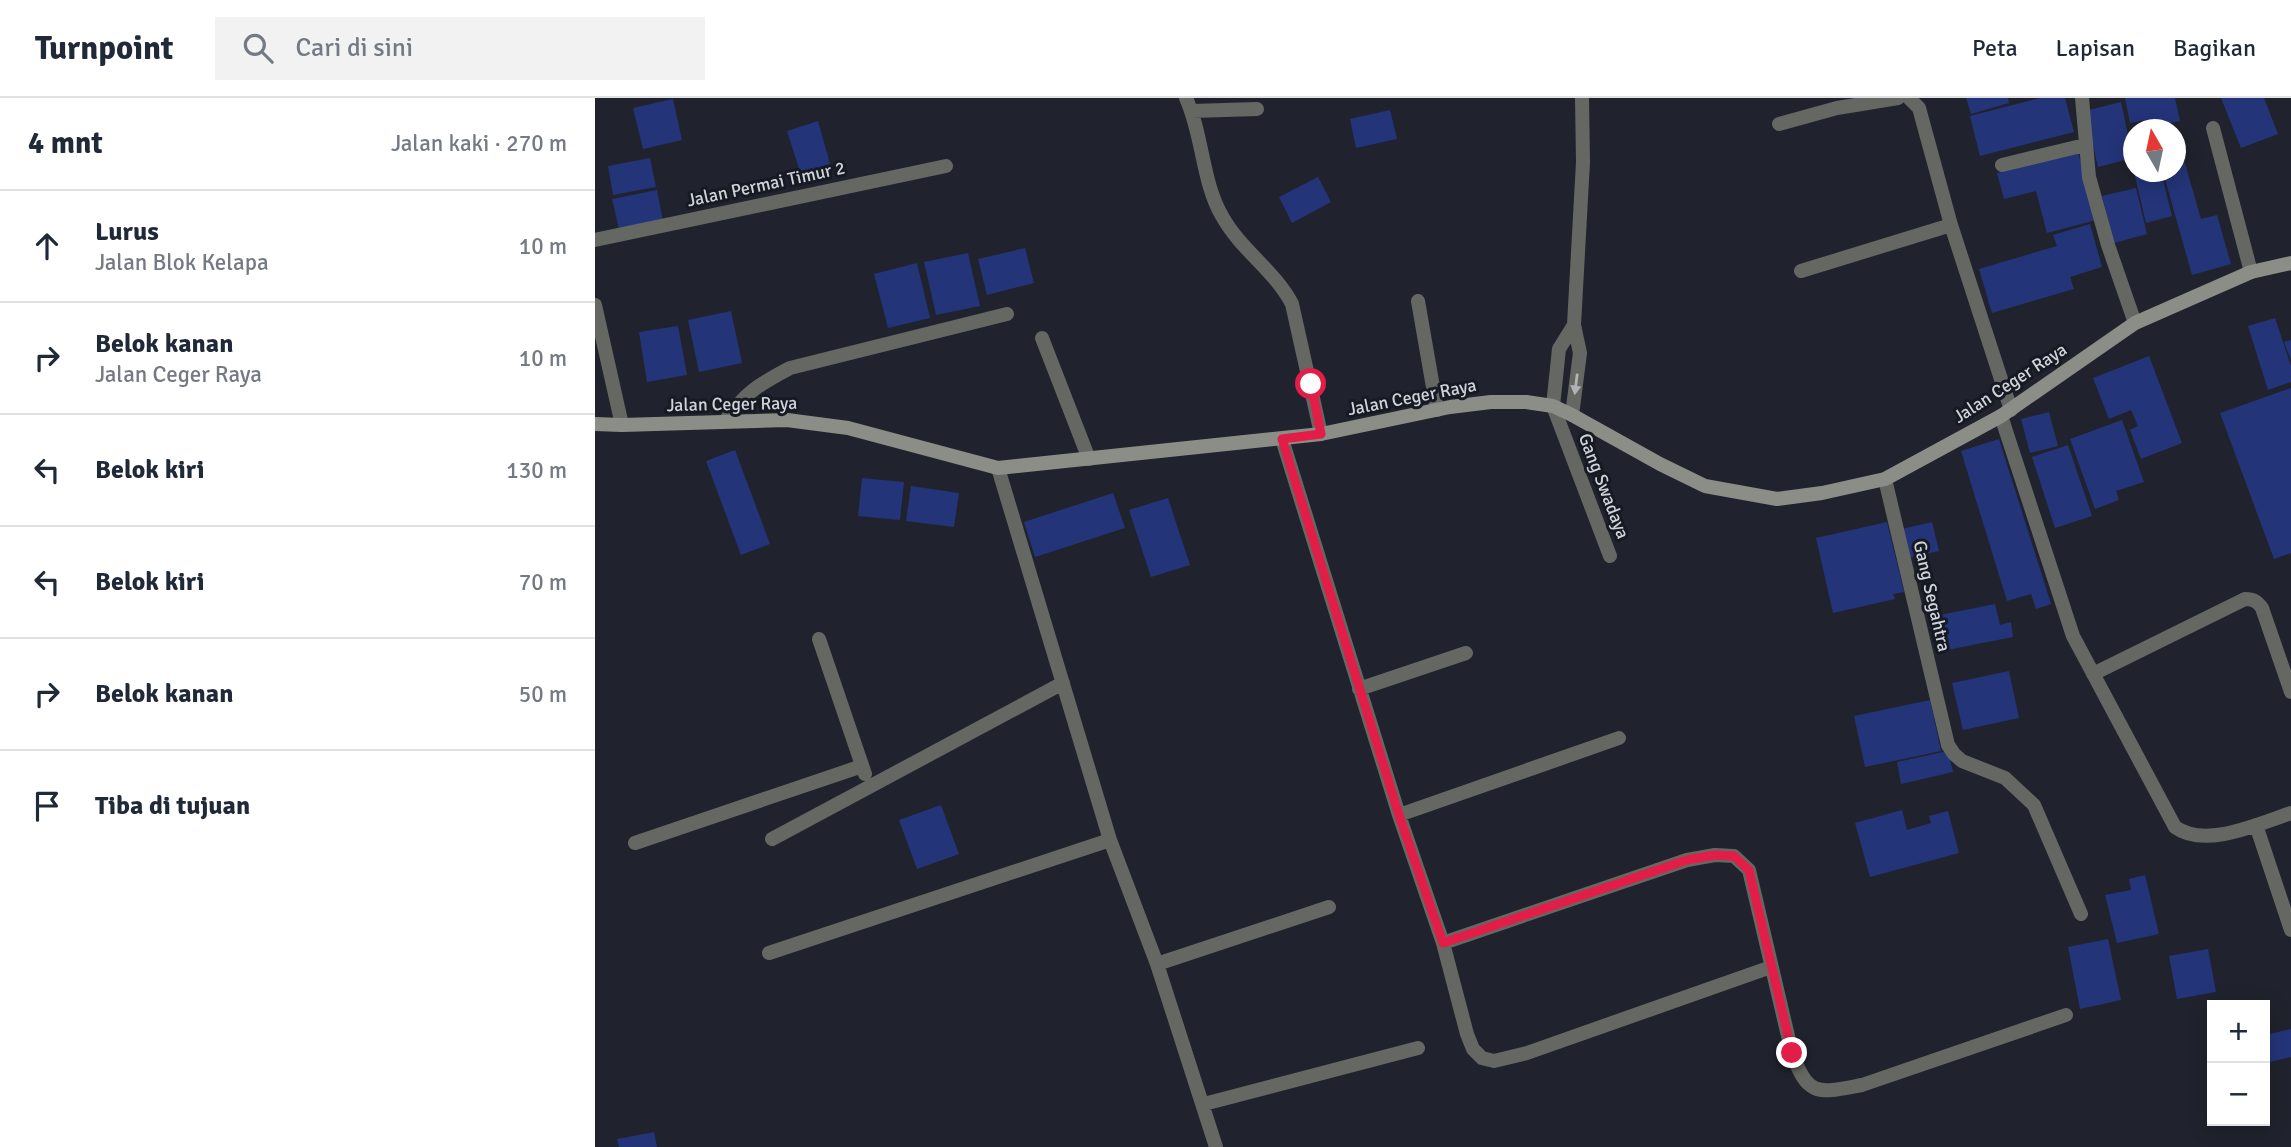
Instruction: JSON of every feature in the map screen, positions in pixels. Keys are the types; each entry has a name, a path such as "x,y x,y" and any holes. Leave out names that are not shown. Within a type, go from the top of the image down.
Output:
{"main road":[{"name":"Jalan Ceger Raya","path":"595,424 787,420 848,428 998,468 1282,439 1321,434 1437,410 1491,402 1526,402 1553,406 1705,486 1777,499 1822,493 1885,479 2006,413 2135,323 2251,272 2291,263"}],"street":[{"path":"1572,415 1580,353 1574,326 1583,162 1582,98"},
{"path":"1779,124 1837,108 1898,98"},
{"path":"1909,98 1919,108 2073,636 2093,674 2175,827 2199,837 2256,825 2291,813"},
{"path":"2082,98 2089,177 2108,246 2135,323"},
{"path":"1257,109 1189,104 1220,214 1232,232 1285,291 1292,304 1321,434"},
{"path":"2213,128 2251,272"},
{"path":"2001,164 2085,145"},
{"name":"Jalan Permai Timur 2","path":"595,240 946,166"},
{"path":"1801,271 1951,225"},
{"path":"1418,301 1437,410"},
{"path":"595,305 622,425"},
{"path":"725,421 743,397 764,381 790,368 1007,314"},
{"path":"1553,406 1559,349 1574,326"},
{"path":"1042,338 1089,459"},
{"name":"Gang Swadaya","path":"1553,406 1610,555"},
{"path":"1282,439 1399,815 1443,943 1473,1049 1482,1058 1494,1061 1527,1053 1770,967"},
{"path":"998,468 1110,840 1157,964 1216,1147"},
{"name":"Gang Segahtra","path":"1885,479 1948,745 1962,761 2005,778 2034,805 2081,914"},
{"path":"2093,674 2245,598 2258,602 2262,608 2291,692"},
{"path":"819,639 869,785"},
{"path":"1359,689 1466,653"},
{"path":"772,839 1063,682"},
{"path":"1399,815 1619,738"},
{"path":"635,843 862,766"},
{"path":"2256,825 2291,930"},
{"path":"769,953 1110,840"},
{"path":"1443,943 1687,860 1715,855 1734,856 1749,870 1770,967 1800,1076 1812,1089 1830,1091 1862,1085 2066,1015"},
{"path":"1157,964 1329,907"},
{"path":"1204,1104 1418,1048"}],"building":[{"path":"1966,98 2008,98 2009,103 1971,114"},
{"path":"2040,98 2065,98 2074,132 1980,156 1970,116"},
{"path":"2125,98 2175,98 2180,119 2129,119"},
{"path":"2221,98 2264,98 2278,134 2241,148"},
{"path":"673,99 682,140 643,149 633,108"},
{"path":"2121,102 2125,119 2123,161 2098,167 2085,111"},
{"path":"1390,110 1397,139 1356,148 1350,119"},
{"path":"818,121 832,171 803,181 787,131"},
{"path":"2078,152 2096,220 2047,233 2036,191 2004,199 1997,173"},
{"path":"650,158 656,187 613,195 608,166"},
{"path":"2186,167 2201,219 2217,215 2231,264 2192,275 2166,182 2186,182"},
{"path":"1318,177 1331,202 1292,223 1279,197"},
{"path":"2136,182 2164,182 2172,216 2146,223"},
{"path":"2136,188 2147,234 2114,243 2102,196"},
{"path":"657,190 663,221 619,229 612,199"},
{"path":"2090,224 2102,267 2070,277 2074,289 1992,313 1979,269 2057,246 2053,235"},
{"path":"1025,248 1034,283 987,295 978,259"},
{"path":"968,253 980,306 936,315 924,262"},
{"path":"917,263 930,318 888,328 874,274"},
{"path":"731,311 742,363 699,372 688,320"},
{"path":"2275,318 2291,366 2291,382 2268,390 2248,326"},
{"path":"678,326 687,375 647,382 639,332"},
{"path":"2291,340 2291,360 2284,342"},
{"path":"2149,356 2182,443 2141,459 2130,430 2138,426 2131,410 2109,419 2093,378"},
{"path":"2291,388 2291,553 2274,559 2220,413"},
{"path":"2049,412 2058,446 2030,453 2021,419"},
{"path":"2122,420 2144,482 2116,491 2119,500 2095,509 2070,439"},
{"path":"1999,439 2051,604 2036,609 2031,594 2007,601 1961,451"},
{"path":"2068,445 2092,516 2055,528 2032,457"},
{"path":"735,450 770,544 741,555 706,461"},
{"path":"862,478 904,482 900,520 858,516"},
{"path":"911,486 959,493 954,527 906,521"},
{"path":"1113,493 1125,528 1035,557 1024,522"},
{"path":"1168,498 1190,565 1151,577 1129,510"},
{"path":"1887,522 1904,592 1893,594 1895,599 1833,613 1816,538"},
{"path":"1932,522 1939,551 1909,558 1902,529"},
{"path":"1995,604 2000,625 2011,622 2013,637 1937,652 1930,617"},
{"path":"2009,671 2019,718 1963,730 1952,683"},
{"path":"1930,700 1941,751 1865,767 1854,716"},
{"path":"1948,751 1953,772 1901,784 1897,762"},
{"path":"941,805 959,854 917,869 899,820"},
{"path":"1902,810 1907,830 1931,823 1929,816 1948,811 1959,853 1870,877 1855,823"},
{"path":"2145,875 2159,934 2117,943 2105,895 2131,890 2129,879"},
{"path":"2108,939 2121,1000 2080,1009 2068,947"},
{"path":"2208,949 2216,992 2177,999 2169,956"},
{"path":"2291,1029 2291,1057 2270,1062 2270,1034"},
{"path":"654,1132 657,1147 619,1147 617,1139"}],"route":[{"path":"1311,384 1321,434 1282,439 1399,815 1443,943 1687,860 1715,855 1734,856 1749,870 1792,1053"}]}
